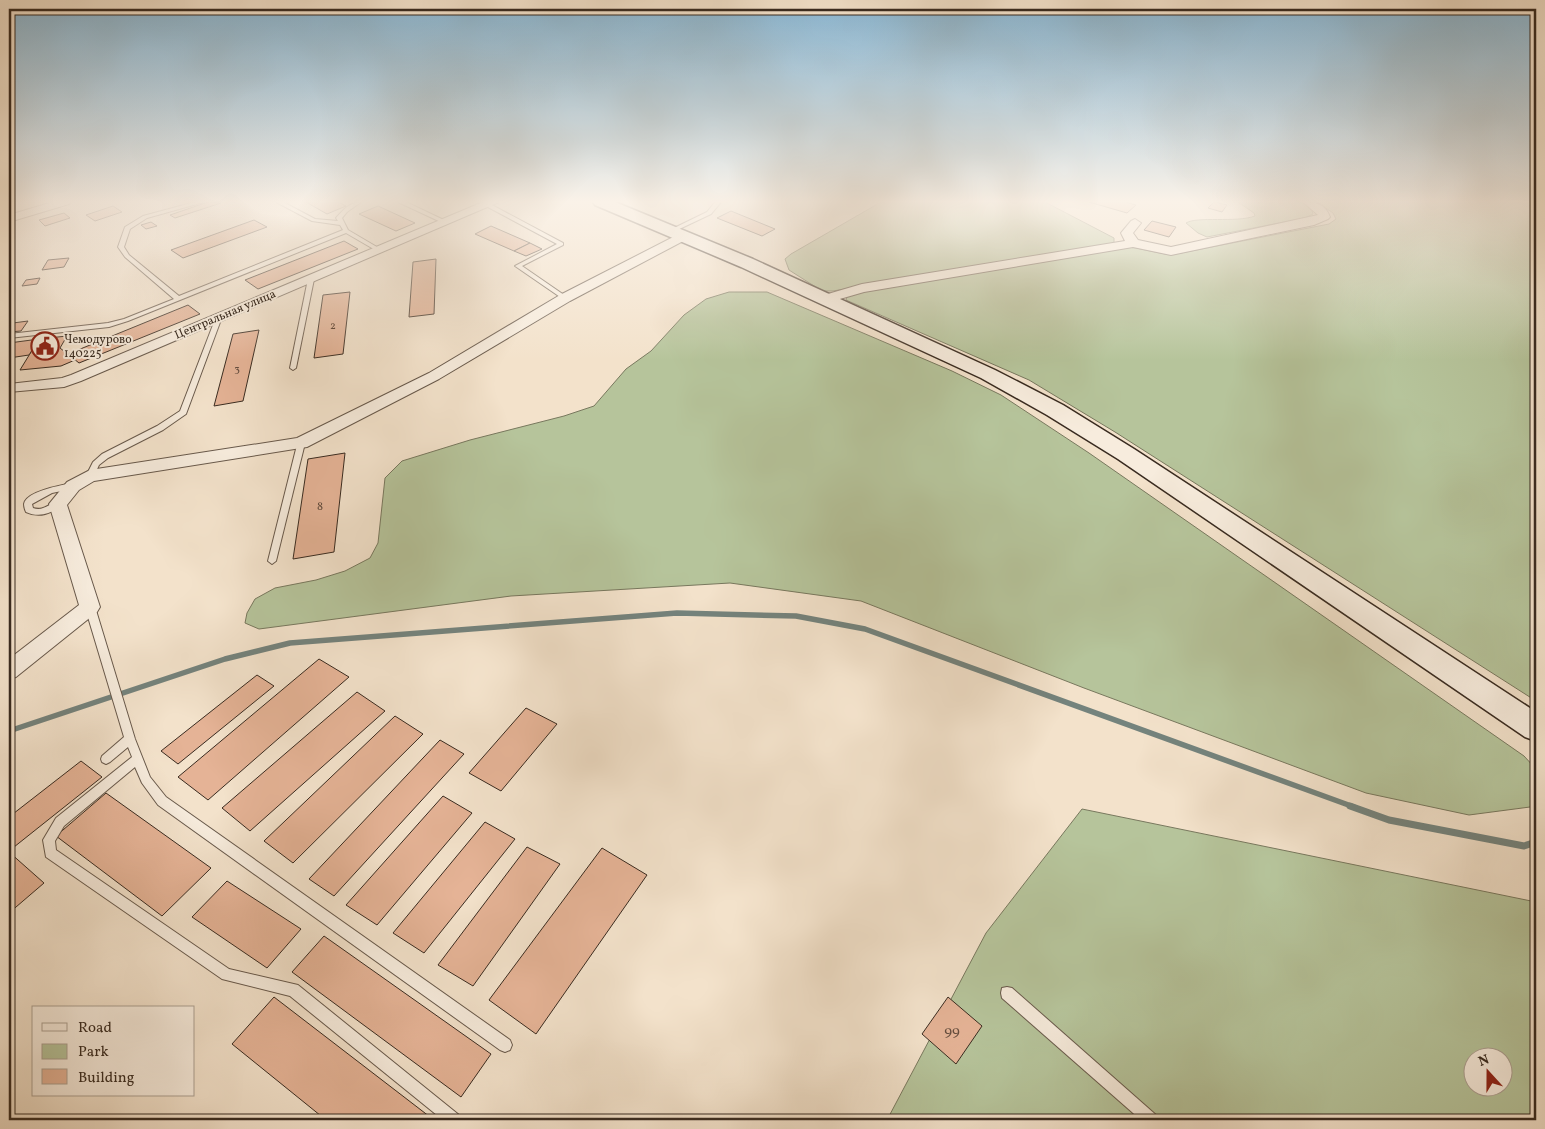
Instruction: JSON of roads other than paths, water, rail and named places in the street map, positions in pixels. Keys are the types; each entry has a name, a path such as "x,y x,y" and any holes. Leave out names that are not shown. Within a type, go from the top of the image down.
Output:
{"street":[{"name":"Центральная улица","path":"9,388 64,382 76,378 369,255"},
{"path":"9,672 90,606 58,504 73,486 90,476 301,443 434,376 641,255"},
{"path":"724,255 826,299 988,374 1055,410 1126,454 1536,728"},
{"path":"826,299 862,288 1063,255"}],"lane":[{"path":"126,255 178,299"},
{"path":"9,336 109,325 126,320 287,255"},
{"path":"540,255 518,266 565,298"},
{"path":"293,368 311,279"},
{"path":"90,476 96,464 105,456 160,428 183,412 219,317"},
{"path":"272,561 301,443"},
{"path":"58,504 46,512 35,514 29,510 28,503 38,494 55,488 73,486"},
{"path":"90,606 130,739 146,780 162,801 506,1046"},
{"path":"106,759 130,739"},
{"path":"138,758 60,822 49,840 50,853 226,975 293,990 454,1120"},
{"path":"1008,993 1151,1120"}],"waterway":[{"path":"9,731 225,659 290,643 677,613 796,616 865,629 1354,807"},
{"path":"1350,806 1389,820 1524,846 1536,842"}],"place":[{"name":"Чемодурово 140225","path":"45,346"}]}
